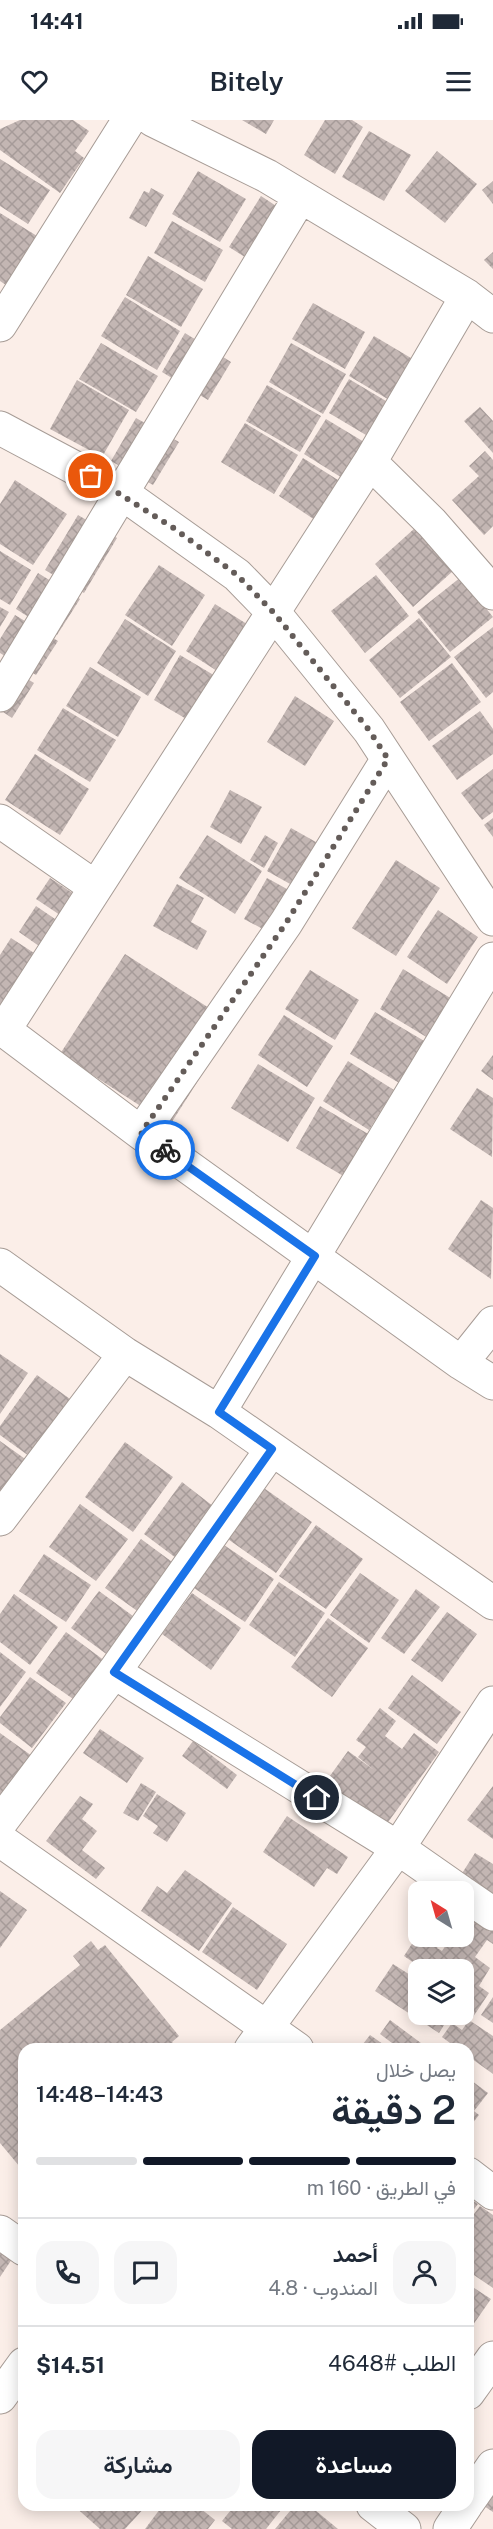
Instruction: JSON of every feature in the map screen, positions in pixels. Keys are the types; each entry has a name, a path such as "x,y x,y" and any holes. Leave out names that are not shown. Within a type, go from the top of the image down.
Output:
{"street":[{"path":"0,325 129,120"},
{"path":"153,120 267,176 467,296 493,316"},
{"path":"0,695 300,197"},
{"path":"467,296 370,462 2,1029 141,1133 315,1256 461,1364 493,1383"},
{"path":"0,428 122,493 237,575 274,613 369,730 493,919"},
{"path":"370,462 432,523 493,593"},
{"path":"141,1133 286,923 388,759"},
{"path":"0,820 95,887"},
{"path":"219,1412 493,959"},
{"path":"0,1265 125,1354 219,1412 493,1603"},
{"path":"461,1364 493,1323"},
{"path":"0,1518 125,1354"},
{"path":"0,1823 114,1672 272,1449"},
{"path":"114,1672 398,1848 445,1881"},
{"path":"259,2038 398,1848 493,1703"},
{"path":"0,1840 259,2038 276,2043"},
{"path":"474,1901 493,1914"},
{"path":"474,2179 493,2193"},
{"path":"0,2232 18,2245"},
{"path":"474,2385 493,2358"},
{"path":"0,2397 18,2372"},
{"path":"474,2494 493,2466"},
{"path":"450,2529 462,2511"}],"building":[{"path":"20,120 73,120 89,131 75,151 84,158 60,193 0,150 0,129"},
{"path":"242,120 274,120 266,134"},
{"path":"325,120 352,120 363,127 335,174 304,155"},
{"path":"369,131 411,155 384,201 342,177"},
{"path":"437,151 477,184 445,223 405,191"},
{"path":"0,159 50,190 28,224 0,206"},
{"path":"198,171 246,199 220,242 172,214"},
{"path":"493,181 493,204 482,190"},
{"path":"151,188 164,195 146,227 129,218 144,191 149,193"},
{"path":"261,196 299,221 267,271 229,247"},
{"path":"0,213 37,236 6,285 0,281"},
{"path":"172,221 223,250 205,282 154,253"},
{"path":"493,252 493,269 484,260"},
{"path":"148,256 203,289 181,327 126,295"},
{"path":"125,297 180,331 157,370 101,336"},
{"path":"313,303 365,332 345,369 292,339"},
{"path":"185,333 231,362 208,400 162,372"},
{"path":"374,336 416,361 391,401 349,376"},
{"path":"101,343 158,376 136,412 79,379"},
{"path":"291,343 346,374 323,414 269,382"},
{"path":"349,379 391,404 371,438 329,413"},
{"path":"77,380 129,410 102,457 50,429"},
{"path":"267,385 321,416 300,452 246,421"},
{"path":"480,407 493,421 493,453 464,421"},
{"path":"136,418 179,442 153,485 111,461"},
{"path":"326,419 369,445 347,481 304,454"},
{"path":"245,423 298,455 274,494 221,462"},
{"path":"485,451 493,460 493,526 484,535 452,500 479,476 469,466"},
{"path":"303,458 346,485 321,524 279,496"},
{"path":"15,480 67,514 33,565 0,544 0,504"},
{"path":"78,515 117,538 84,593 45,570"},
{"path":"415,528 453,571 413,607 375,564"},
{"path":"0,551 31,570 10,605 0,599"},
{"path":"159,565 205,595 172,646 125,615"},
{"path":"38,573 80,599 57,635 16,609"},
{"path":"376,575 409,616 365,653 331,611"},
{"path":"461,577 493,617 450,652 417,612"},
{"path":"215,604 258,631 228,678 186,651"},
{"path":"0,607 9,612 0,627"},
{"path":"15,615 58,641 36,675 0,653 0,639"},
{"path":"419,618 451,657 400,698 369,660"},
{"path":"125,619 176,651 148,696 97,663"},
{"path":"493,627 493,692 486,698 454,657"},
{"path":"180,655 227,683 200,727 154,700"},
{"path":"0,662 34,683 12,718 0,710"},
{"path":"452,663 481,702 429,741 400,702"},
{"path":"90,667 141,697 118,737 66,706"},
{"path":"295,696 334,721 305,766 267,742"},
{"path":"63,708 116,740 90,782 37,750"},
{"path":"480,711 493,729 493,754 457,780 432,746"},
{"path":"35,754 89,789 60,835 5,800"},
{"path":"493,769 493,812 482,820 461,793"},
{"path":"230,790 262,807 241,844 210,827"},
{"path":"493,818 493,837 484,825"},
{"path":"291,828 323,846 299,889 267,871"},
{"path":"207,835 262,871 235,914 179,878"},
{"path":"265,835 278,843 264,868 250,860"},
{"path":"396,860 440,888 396,956 352,928"},
{"path":"50,878 83,900 69,921 36,899"},
{"path":"267,878 296,894 274,935 244,919"},
{"path":"177,884 204,898 191,922 207,931 197,950 153,926"},
{"path":"36,906 74,932 56,958 19,932"},
{"path":"438,910 478,937 447,984 407,957"},
{"path":"11,938 51,964 0,1007 0,955"},
{"path":"125,954 234,1024 170,1125 60,1054"},
{"path":"403,969 452,999 428,1038 380,1009"},
{"path":"310,970 359,1000 335,1040 285,1009"},
{"path":"375,1012 426,1042 401,1084 350,1054"},
{"path":"284,1015 333,1046 307,1087 258,1055"},
{"path":"493,1055 493,1080 481,1071"},
{"path":"348,1061 394,1090 369,1130 323,1101"},
{"path":"258,1064 315,1098 288,1142 231,1108"},
{"path":"477,1088 493,1098 492,1157 450,1129"},
{"path":"320,1106 370,1135 345,1177 296,1148"},
{"path":"481,1200 493,1208 491,1279 448,1249"},
{"path":"0,1354 28,1373 0,1414"},
{"path":"37,1375 81,1407 40,1464 0,1435 0,1426"},
{"path":"0,1441 35,1466 0,1514"},
{"path":"125,1442 173,1477 133,1532 85,1497"},
{"path":"182,1482 218,1510 180,1561 144,1534"},
{"path":"261,1486 312,1522 276,1573 225,1537"},
{"path":"80,1504 128,1539 96,1581 49,1547"},
{"path":"316,1525 363,1559 326,1609 279,1576"},
{"path":"141,1539 179,1567 143,1615 105,1588"},
{"path":"224,1545 274,1579 245,1622 194,1588"},
{"path":"44,1554 91,1585 66,1622 19,1591"},
{"path":"360,1573 399,1600 369,1643 330,1615"},
{"path":"279,1582 325,1613 295,1657 249,1625"},
{"path":"416,1589 440,1607 404,1654 381,1638"},
{"path":"99,1591 137,1619 109,1656 71,1628"},
{"path":"192,1593 241,1628 211,1670 162,1634"},
{"path":"14,1594 58,1627 30,1665 0,1642 0,1614"},
{"path":"447,1612 477,1634 442,1682 411,1660"},
{"path":"328,1618 368,1648 332,1697 291,1667"},
{"path":"66,1632 105,1661 76,1701 36,1673"},
{"path":"0,1652 26,1672 0,1707"},
{"path":"412,1675 461,1712 437,1744 388,1708"},
{"path":"30,1677 66,1703 32,1748 0,1723 0,1717"},
{"path":"380,1708 396,1721 385,1736 402,1749 414,1733 439,1752 378,1836 319,1791 348,1751 374,1770 358,1757 366,1747 356,1740"},
{"path":"100,1729 144,1758 127,1783 83,1753"},
{"path":"0,1733 39,1761 0,1808"},
{"path":"193,1741 237,1775 227,1789 182,1756"},
{"path":"141,1783 156,1792 138,1821 123,1813"},
{"path":"493,1786 493,1839 467,1820"},
{"path":"157,1794 186,1813 167,1842 153,1833 158,1826 143,1816"},
{"path":"80,1796 93,1804 82,1819 97,1831 82,1850 105,1868 96,1879 46,1841"},
{"path":"287,1816 348,1857 337,1874 327,1868 314,1887 263,1852"},
{"path":"475,1853 493,1864 493,1915 474,1903 474,1881 457,1881"},
{"path":"185,1870 232,1903 199,1951 141,1911 157,1886 167,1893"},
{"path":"0,1891 27,1910 0,1948"},
{"path":"233,1907 287,1944 257,1990 202,1952"},
{"path":"474,1911 493,1918 493,1944 487,1940 475,1957 490,1968 479,1986 489,1993 474,2016 474,1959 408,1959 404,1956 410,1947 438,1947 442,1951 445,1947 474,1947"},
{"path":"91,1941 98,1950 105,1945 179,2036 173,2043 18,2043 18,2165 0,2143 0,2030 80,1965 73,1956"},
{"path":"393,1964 408,1974 408,2013 375,1991"},
{"path":"493,1997 493,2023 481,2015"},
{"path":"390,2020 421,2043 392,2043 380,2034"},
{"path":"474,2023 493,2036 493,2074 474,2060 474,2043 450,2043 442,2037 451,2025 462,2030 466,2025"},
{"path":"427,2025 444,2025 439,2033"},
{"path":"370,2035 381,2043 364,2043"},
{"path":"474,2082 488,2093 474,2111"},
{"path":"474,2111 479,2115 474,2121"},
{"path":"480,2206 493,2215 493,2288 474,2275 474,2214"},
{"path":"0,2247 14,2256 0,2277"},
{"path":"474,2288 491,2299 474,2323"},
{"path":"493,2479 493,2512 478,2502"},
{"path":"80,2511 142,2511 125,2529 100,2529"},
{"path":"158,2511 204,2511 215,2520 208,2529 145,2529"},
{"path":"230,2511 280,2511 266,2529 232,2529 222,2521"},
{"path":"290,2511 316,2511 338,2529 275,2529"}],"way so far":[{"path":"91,476 122,493 237,575 274,613 369,730 388,759 286,923 141,1133 165,1150"}],"route":[{"path":"165,1150 315,1256 219,1412 272,1449 114,1672 317,1798"}]}
